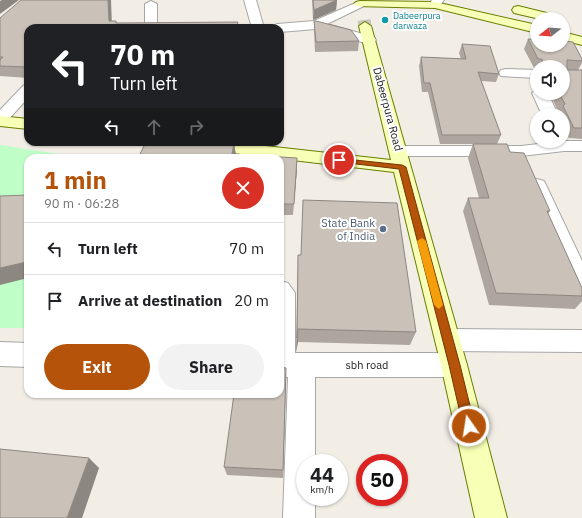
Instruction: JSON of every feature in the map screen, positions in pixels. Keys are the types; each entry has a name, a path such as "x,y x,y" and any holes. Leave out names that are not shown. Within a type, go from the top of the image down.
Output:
{"street":[{"path":"250,0 257,24"},
{"path":"316,25 360,2 436,3 530,27"},
{"name":"Dabeerpura Road","path":"360,2 448,340 490,518"},
{"path":"151,4 151,24"},
{"path":"506,6 530,12"},
{"path":"284,27 316,25 366,29"},
{"path":"570,38 582,41"},
{"path":"506,73 530,74"},
{"path":"0,120 24,93"},
{"path":"0,120 24,123"},
{"path":"570,144 582,146"},
{"path":"233,146 401,159 521,151 537,148"},
{"path":"521,151 582,286"},
{"path":"284,307 299,518"},
{"path":"448,340 582,341"},
{"path":"0,354 24,355"},
{"name":"sbh road","path":"288,365 454,365"}],"green space":[{"path":"0,145 59,154 24,154 24,328 0,328"}],"building":[{"path":"21,0 108,0 109,21 116,21 116,23 238,22 237,24 24,24 24,67 0,66 0,60 3,57 0,57 0,18"},
{"path":"313,0 337,0 314,10"},
{"path":"314,21 351,30 359,41 316,42"},
{"path":"570,42 573,42 582,61 542,60 538,59 534,52 570,52"},
{"path":"462,44 490,46 499,74 478,72 501,135 442,135 430,83 424,83 421,57 466,59"},
{"path":"570,70 582,70 582,128 574,128 570,120 570,108 564,108 563,106 565,104 563,100 570,100"},
{"path":"473,144 507,144 510,152 524,153 550,211 547,211 582,288 582,296 496,293 468,198 489,198"},
{"path":"144,146 234,146 232,154 140,154"},
{"path":"284,157 297,158 294,204 284,204"},
{"path":"24,195 24,263 0,268 0,196"},
{"path":"303,200 397,203 416,332 298,329 297,338 298,255 301,255"},
{"path":"284,368 286,368 283,470 224,467 233,398 284,398"},
{"path":"0,449 89,458 67,518 0,518"}],"tunnel":[{"path":"364,20 365,26"}],"slow traffic":[{"path":"422,241 439,305"}],"place":[{"name":"Dabeerpura darwaza","path":"385,20"},
{"name":"State Bank of India","path":"383,229"}],"route":[{"path":"339,160 402,167 469,426"}]}
